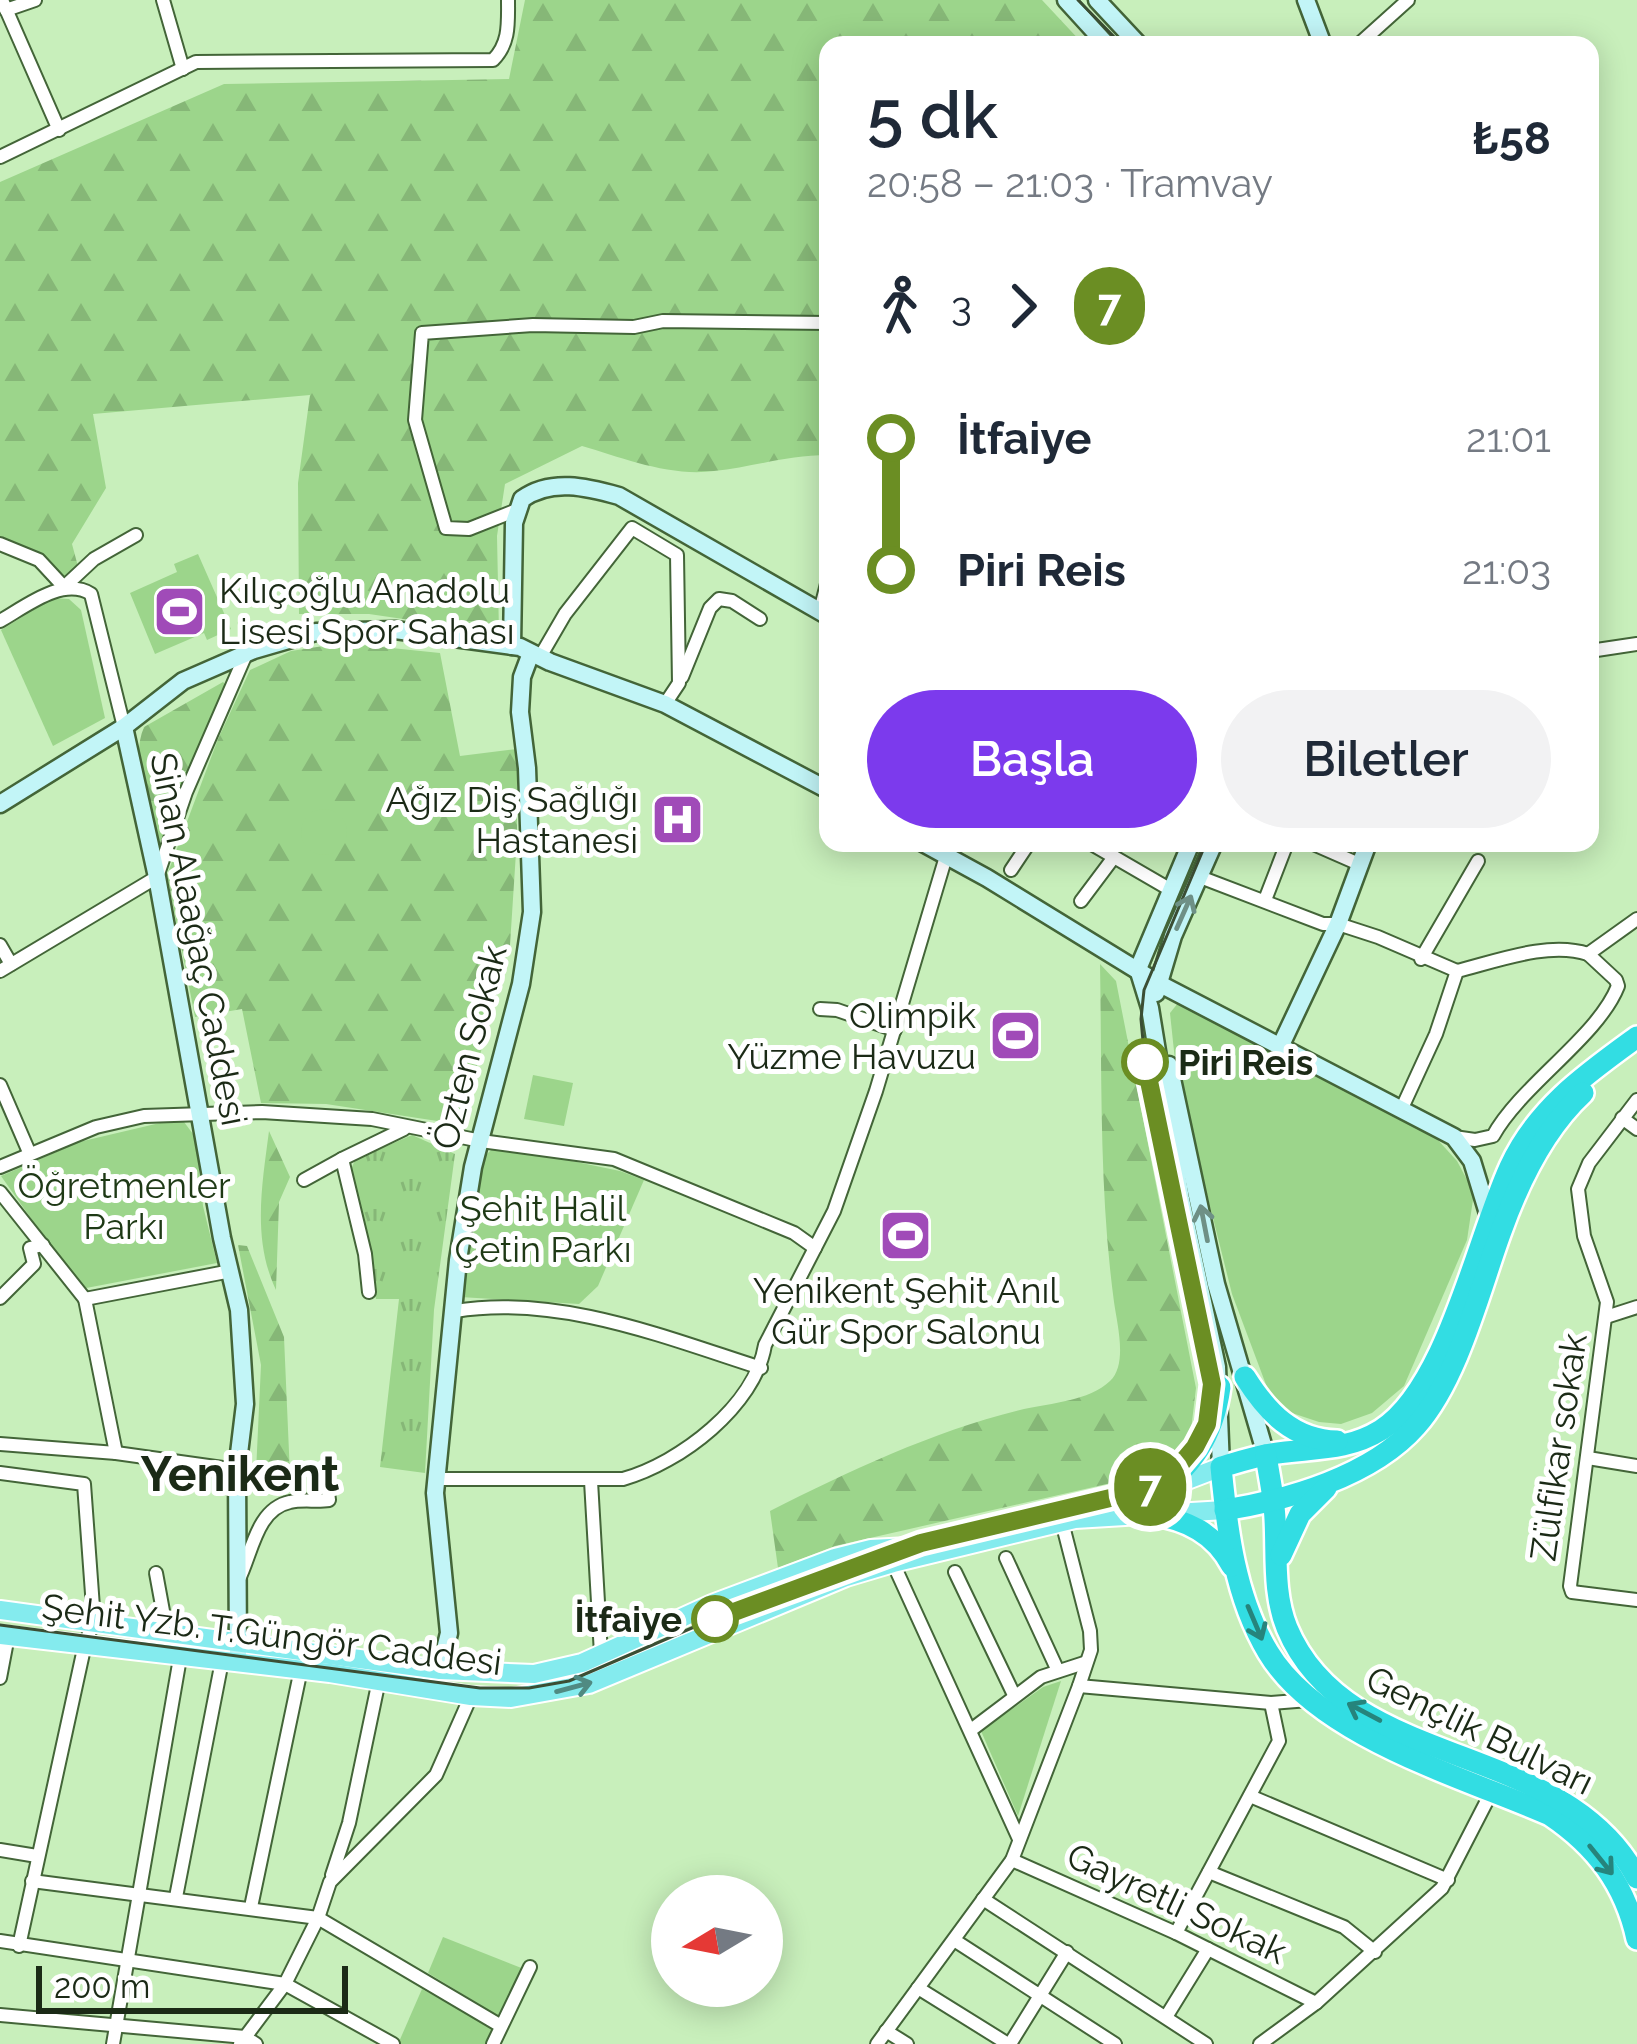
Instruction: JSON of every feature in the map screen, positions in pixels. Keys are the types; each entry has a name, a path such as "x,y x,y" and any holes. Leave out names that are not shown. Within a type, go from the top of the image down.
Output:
{"highway":[{"path":"1221,1467 1266,1455 1342,1447 1378,1432 1402,1414 1428,1376 1510,1166 1546,1110 1572,1084 1637,1036"},
{"path":"1277,1592 1281,1556 1291,1529 1309,1503 1346,1472 1401,1439 1424,1414 1443,1382 1511,1203 1542,1142 1571,1105 1637,1051"},
{"path":"1245,1377 1259,1400 1293,1430 1340,1441 1378,1432"},
{"path":"1220,1387 1217,1411 1202,1448 1152,1505 1206,1533 1238,1578"},
{"name":"Gençlik Bulvarı","path":"1266,1455 1274,1501 1277,1592 1295,1646 1334,1694 1366,1715 1561,1798 1608,1836 1637,1878"},
{"name":"Gençlik Bulvarı","path":"1221,1467 1238,1578 1269,1654 1309,1700 1360,1734 1550,1815 1591,1847 1618,1882 1637,1939"},
{"path":"1225,1510 1274,1501 1346,1472"}],"main road":[{"path":"1152,1505 1221,1467"},
{"name":"Şehit Yzb. T.Güngör Caddesi","path":"4,1636 302,1669 471,1696 524,1697 589,1684 846,1577 893,1563 1152,1505 1225,1510"},
{"name":"Şehit Yzb. T.Güngör Caddesi","path":"0,1610 440,1670 534,1674 601,1654 712,1604 835,1558 871,1549 978,1543"}],"street":[{"path":"35,0 4,5 59,130"},
{"path":"163,0 183,70"},
{"path":"0,157 196,62 493,60 503,50 507,35 508,0"},
{"path":"1066,0 1099,36"},
{"path":"1096,0 1130,36"},
{"path":"1306,0 1320,36"},
{"path":"1368,36 1408,0"},
{"path":"517,510 470,529 446,528 415,420 422,334 533,325 634,327 662,321 819,323"},
{"path":"512,646 517,510 522,499 545,488 590,488 619,496 819,611"},
{"path":"536,655 632,528 676,555 680,683"},
{"path":"0,621 64,587 94,560 136,536"},
{"path":"0,544 38,560 64,587 92,594 124,728"},
{"path":"665,704 680,683 710,608 719,599 732,601 760,619"},
{"path":"0,804 124,728 183,681 292,638 395,630 512,646 665,704 819,785"},
{"path":"1599,650 1637,644"},
{"path":"0,945 6,968 158,877 186,792 246,654"},
{"name":"Özten Sokak","path":"440,1670 449,1633 436,1479 458,1260 481,1141 529,947 530,844 520,712 522,677 536,655"},
{"name":"Sinan Alaağaç Caddesi","path":"124,728 158,877 239,1310 244,1427 237,1470 238,1640 230,1662"},
{"path":"436,1479 591,1481 646,1473 714,1427 761,1368 765,1345 834,1210 896,1030 947,852"},
{"path":"951,852 1158,983 1454,1138 1472,1161 1490,1220"},
{"path":"1011,870 1023,852"},
{"path":"1106,852 1171,890"},
{"path":"1187,852 1138,969 1150,1008 1181,1199 1220,1387 1221,1467"},
{"path":"1210,852 1158,983 1157,1018 1184,1120 1216,1284 1266,1455"},
{"path":"1265,900 1284,852"},
{"path":"1332,852 1359,864"},
{"path":"1280,1047 1338,924 1365,852"},
{"path":"1082,901 1114,857"},
{"path":"1421,958 1478,861"},
{"path":"1200,877 1323,924 1338,924 1401,946 1457,971 1570,948 1588,954 1616,980 1614,995 1504,1116 1493,1136 1454,1138"},
{"path":"1588,954 1637,919"},
{"path":"1402,1108 1436,1034 1457,971"},
{"path":"820,1009 896,1030"},
{"path":"0,1085 29,1152"},
{"name":"Zülfikar sokak","path":"1637,1100 1589,1163 1578,1189 1578,1208 1606,1302 1606,1317 1570,1586 1572,1592 1585,1597 1637,1600"},
{"path":"0,1167 29,1152 144,1116 262,1112 372,1119 481,1141 614,1159 794,1232 814,1248"},
{"path":"1622,1118 1637,1129"},
{"path":"304,1180 405,1128"},
{"path":"342,1160 365,1254 369,1292"},
{"path":"0,1192 85,1299 116,1453"},
{"path":"0,1298 34,1264 30,1248 43,1245"},
{"path":"85,1299 231,1271"},
{"path":"454,1310 529,1306 579,1314 761,1368"},
{"path":"1606,1317 1637,1307"},
{"path":"0,1444 116,1453 237,1470"},
{"path":"1588,1458 1637,1466"},
{"path":"0,1473 84,1484 94,1621 19,1946"},
{"path":"238,1582 271,1509 291,1501 329,1500 326,1475"},
{"path":"591,1481 601,1654"},
{"path":"877,2044 1012,1860 1079,1686 1091,1650 1090,1631 1068,1521"},
{"path":"1006,1558 1058,1670"},
{"path":"893,1563 1019,1839"},
{"path":"955,1572 1013,1695"},
{"path":"156,1573 161,1629"},
{"path":"0,1678 4,1636"},
{"path":"113,2044 180,1658"},
{"path":"176,1897 230,1662"},
{"path":"971,1730 1013,1695 1058,1670 1084,1663"},
{"path":"251,1907 302,1669"},
{"path":"0,2015 247,2042 285,1984 318,1918 349,1823 380,1680"},
{"path":"1079,1686 1271,1703 1309,1700"},
{"path":"330,1882 436,1775 471,1696"},
{"path":"1175,1933 1279,1741 1271,1703"},
{"path":"1260,2044 1375,1952 1448,1880 1492,1790"},
{"path":"1250,1796 1448,1880"},
{"path":"0,1850 38,1856"},
{"name":"Gayretli Sokak","path":"1012,1860 1316,2002"},
{"path":"1209,1872 1344,1927 1375,1952"},
{"path":"32,1881 318,1918 501,2026"},
{"path":"983,1899 1206,2044"},
{"path":"954,1940 1115,2044"},
{"path":"0,1941 285,1984 370,2038 393,2044"},
{"path":"1166,2018 1208,1949"},
{"path":"918,1988 1009,2044 1067,1952"},
{"path":"493,2044 530,1967"},
{"path":"886,2031 907,2044"}],"green space":[{"path":"525,0 1042,0 1076,36 819,36 819,456 697,472 647,465 582,446 505,484 497,536 499,633 369,614 299,614 298,483 310,395 93,414 106,488 72,544 84,589 64,587 39,560 0,544 0,182 224,84 509,79"},
{"name":"Kılıçoğlu Anadolu Lisesi Spor Sahası","path":"198,554 231,629 207,640 204,633 155,654 130,593 177,572 174,564"},
{"path":"53,598 69,599 81,610 105,718 53,746 1,630"},
{"path":"343,643 440,653 460,756 517,749 510,945 462,1121 457,1124 326,1104 261,1103 242,1009 195,1017 167,875 218,739 250,670 291,651"},
{"path":"223,682 227,686 160,843 140,770 144,727"},
{"path":"324,809 340,816 347,832 340,848 324,855 308,848 301,832 308,816"},
{"path":"1100,964 1116,981 1196,1388 1191,1430 1164,1464 1142,1476 835,1546 778,1568 770,1511 926,1440 1092,1393 1115,1374 1120,1343 1104,1176"},
{"path":"1178,1003 1196,1008 1437,1139 1457,1161 1474,1193 1467,1240 1404,1386 1372,1413 1341,1424 1319,1422 1292,1413 1268,1390 1232,1294 1176,1070 1170,1013"},
{"path":"533,1075 573,1083 564,1126 524,1119"},
{"name":"Öğretmenler Parkı","path":"181,1118 196,1138 203,1206 217,1263 81,1289 1,1176 79,1142"},
{"path":"269,1131 290,1177 279,1202 276,1290 261,1232"},
{"path":"412,1135 455,1154 434,1310 425,1473 380,1467 399,1299 376,1299 349,1174 355,1160"},
{"name":"Şehit Halil Çetin Parkı","path":"504,1147 644,1180 598,1286 579,1304 460,1297 478,1163 491,1150"},
{"path":"238,1245 247,1246 284,1337 290,1475 256,1472 261,1365"},
{"path":"1061,1681 1018,1816 981,1731 1043,1687"},
{"path":"443,1937 524,1969 500,2017 428,1973"},
{"path":"422,1989 492,2028 485,2044 398,2044"}],"tram line":[{"path":"1078,0 1113,36"},
{"path":"0,1625 480,1688 529,1688 569,1681 701,1624 908,1547 1139,1492 1155,1484 1193,1450 1211,1402 1212,1384 1141,1019 1144,990 1202,852"},
{"name":"7","path":"715,1619 921,1543 1139,1492 1173,1473 1189,1456 1207,1424 1212,1384 1145,1062"}],"place":[{"name":"Kılıçoğlu Anadolu Lisesi Spor Sahası","path":"180,611"},
{"name":"Ağız Diş Sağlığı Hastanesi","path":"677,820"},
{"name":"Olimpik Yüzme Havuzu","path":"1015,1036"},
{"name":"Piri Reis","path":"1145,1062"},
{"name":"Yenikent Şehit Anıl Gür Spor Salonu","path":"906,1235"},
{"name":"İtfaiye","path":"715,1619"}],"district":[{"name":"Yenikent","path":"240,1474"}]}
